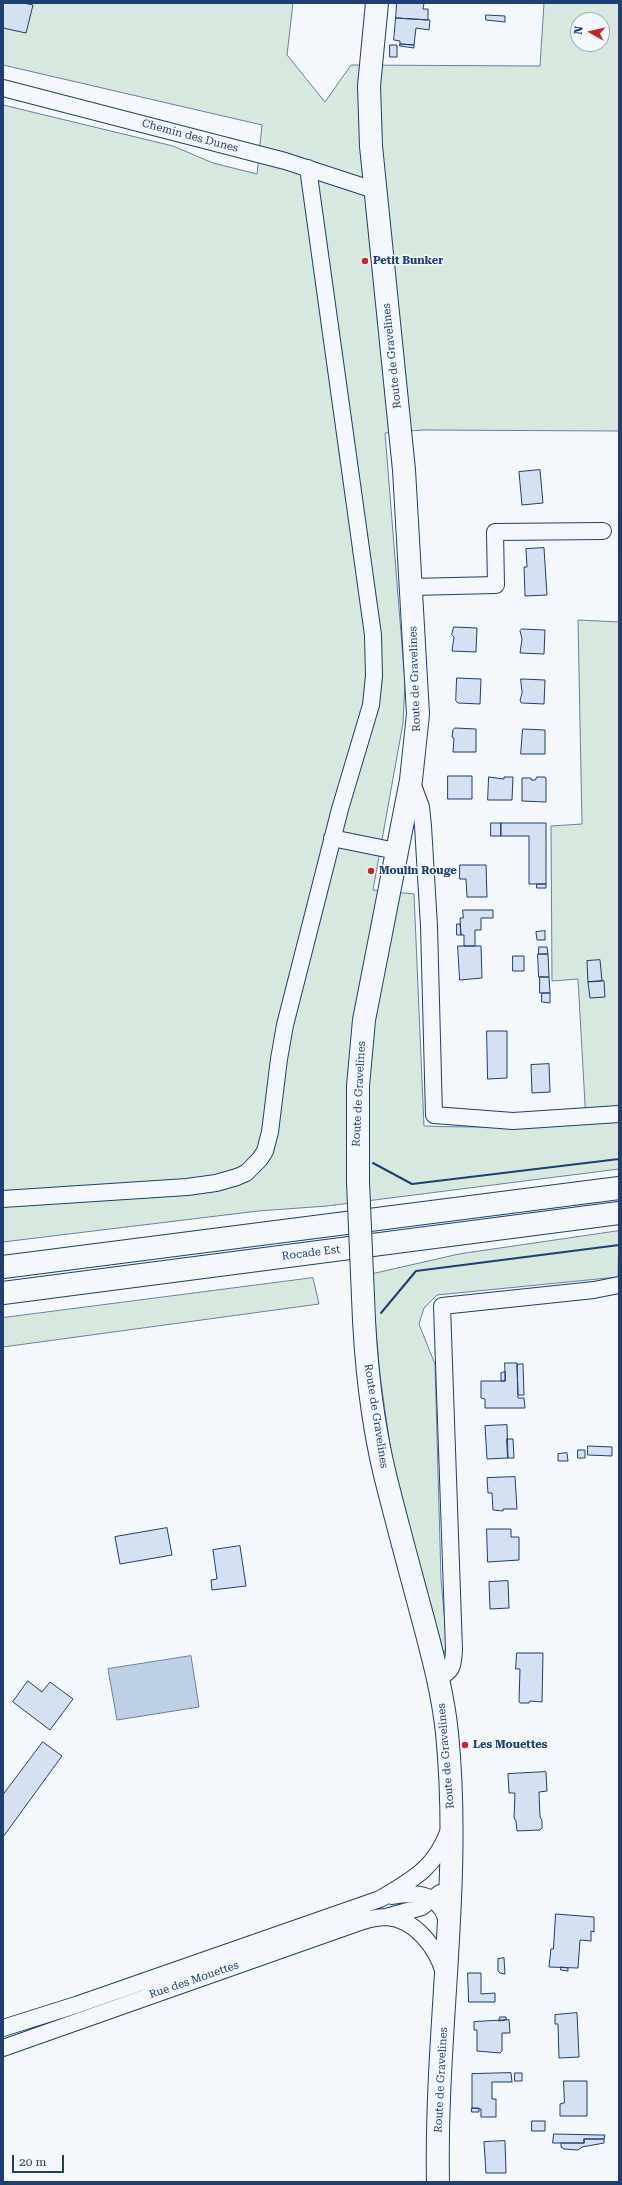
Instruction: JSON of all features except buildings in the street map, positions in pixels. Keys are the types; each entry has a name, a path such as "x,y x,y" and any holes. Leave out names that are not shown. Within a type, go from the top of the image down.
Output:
{"main road":[{"name":"Route de Gravelines","path":"377,3 369,86 374,190 400,422 418,714 411,780 362,1031 358,1091 358,1182 367,1363 380,1450 438,1678 446,1731 452,1820 449,1929 438,2128 438,2182"},
{"path":"3,1267 619,1188"},
{"name":"Rocade Est","path":"3,1293 619,1213"}],"street":[{"name":"Chemin des Dunes","path":"3,88 308,168 374,190"},
{"path":"3,1199 203,1185 237,1177 254,1167 268,1143 278,1059 285,1026 332,838 371,704 374,676 374,647 308,168"},
{"path":"411,587 496,585 495,532 603,531"},
{"path":"411,780 421,807 423,826 429,920 434,1115 520,1121 619,1114"},
{"path":"332,838 396,851"},
{"path":"438,1678 449,1672 452,1668 454,1650 442,1306 594,1290 619,1285"},
{"name":"Rue des Mouettes","path":"380,1899 415,1878 429,1866 442,1847 452,1820"},
{"name":"Rue des Mouettes","path":"3,2048 362,1921 386,1917 422,1907 434,1899 451,1874"},
{"name":"Rue des Mouettes","path":"3,2028 76,2005 380,1899 412,1893 434,1899"},
{"path":"434,1899 444,1910 449,1929"},
{"name":"Rue des Mouettes","path":"386,1917 408,1924 424,1938 436,1952 446,1980"}],"shaded area":[{"path":"3,3 293,3 287,55 325,102 351,65 540,66 544,3 619,3 619,431 423,430 385,433 405,683 403,723 373,890 414,894 424,1126 505,1127 586,1122 578,979 552,981 551,826 582,824 578,620 619,622 619,1169 327,1206 258,1211 3,1242 3,105 173,146 213,163 257,174 262,125 3,65"},
{"path":"619,1231 618,1277 437,1295 424,1308 419,1324 435,1364 441,1579 447,1646 444,1654 393,1466 380,1376 371,1274 459,1254"},
{"path":"313,1278 319,1304 3,1347 3,1318"}],"water":[{"path":"191,1656 199,1707 117,1720 108,1669"}],"wall":[{"path":"373,1163 412,1184 619,1159"},
{"path":"381,1313 416,1271 619,1245"}],"place":[{"name":"Petit Bunker","path":"365,261"},
{"name":"Moulin Rouge","path":"371,871"},
{"name":"Les Mouettes","path":"465,1745"}]}
